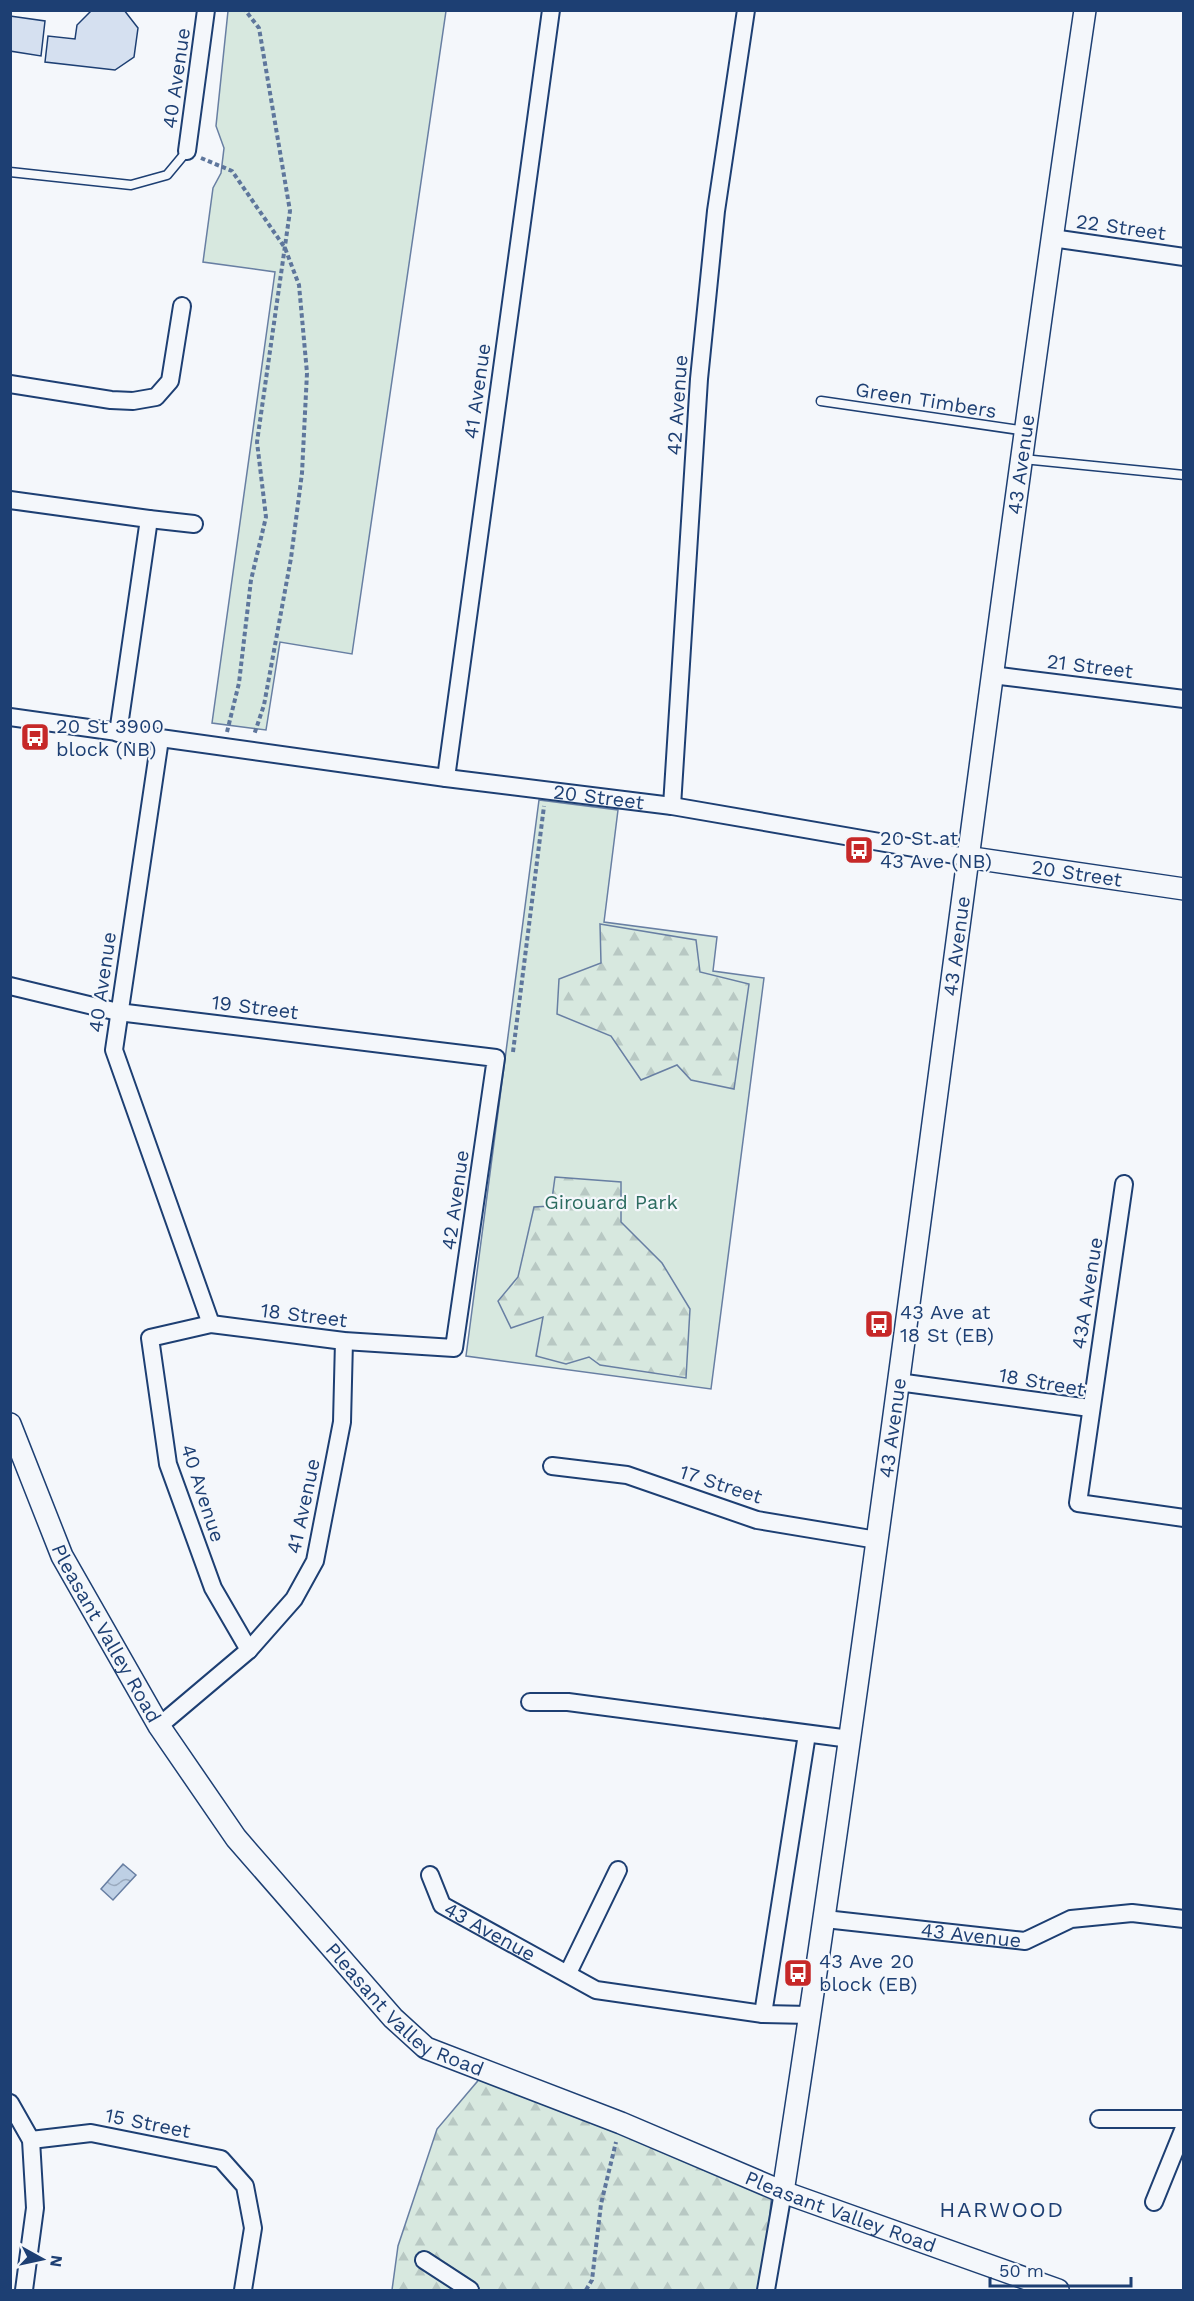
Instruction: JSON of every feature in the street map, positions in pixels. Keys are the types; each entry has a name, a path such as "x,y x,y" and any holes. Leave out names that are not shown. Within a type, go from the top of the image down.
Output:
{"street":[{"name":"40 Avenue","path":"187,151 206,10"},
{"name":"41 Avenue","path":"446,778 551,10"},
{"name":"42 Avenue","path":"672,806 699,379 716,211 746,10"},
{"name":"43 Avenue","path":"766,2290 825,1919 966,857 1085,10"},
{"name":"22 Street","path":"1052,238 1184,257"},
{"path":"10,384 111,400 133,401 156,397 170,381 182,306"},
{"path":"10,500 194,524"},
{"path":"118,733 149,519"},
{"name":"21 Street","path":"992,675 1184,699"},
{"name":"20 Street","path":"10,717 446,778 672,806 966,857 1184,889"},
{"name":"40 Avenue","path":"160,739 114,1050 211,1324"},
{"name":"19 Street","path":"10,986 118,1012 496,1058"},
{"name":"42 Avenue","path":"454,1348 496,1058"},
{"name":"43A Avenue","path":"1090,1408 1124,1184"},
{"name":"18 Street","path":"150,1338 211,1324 344,1341 454,1348"},
{"name":"40 Avenue","path":"150,1338 168,1464 213,1588 249,1650"},
{"name":"41 Avenue","path":"159,1726 249,1650 294,1599 315,1561 342,1422 344,1341"},
{"name":"18 Street","path":"898,1382 1090,1408 1078,1503 1184,1518"},
{"name":"Pleasant Valley Road","path":"10,1424 62,1556 159,1726 236,1838 393,2018 426,2048 621,2123 783,2192 1058,2290"},
{"name":"17 Street","path":"552,1466 627,1475 757,1520 877,1540"},
{"path":"530,1701 568,1702 850,1739"},
{"path":"763,2014 807,1734"},
{"path":"567,1973 618,1870"},
{"name":"43 Avenue","path":"430,1875 442,1905 596,1990 763,2014 810,2014"},
{"name":"43 Avenue","path":"825,1919 1025,1941 1071,1919 1132,1913 1184,1919"},
{"path":"10,2103 31,2140 35,2208 24,2290"},
{"path":"1099,2119 1184,2119"},
{"path":"1154,2202 1184,2128"},
{"name":"15 Street","path":"31,2140 91,2133 221,2159 245,2186 253,2228 243,2290"},
{"path":"424,2260 470,2290"}],"lane":[{"path":"10,172 131,185 167,175 187,151"},
{"name":"Green Timbers","path":"821,400 1026,431"},
{"path":"1023,459 1184,475"}],"path":[{"path":"225,748 239,683 251,580 266,517 257,442 290,211 259,28 246,10"},
{"path":"187,151 232,171 285,248 299,285 307,372 303,473 291,558 264,705 249,751"},
{"path":"496,1058 513,1054 546,791"},
{"path":"586,2290 592,2280 601,2204 621,2123"}],"green space":[{"path":"228,11 446,11 352,654 280,642 266,730 212,723 275,272 203,262 213,188 221,173 224,148 216,126"},
{"name":"Girouard Park","path":"539,800 618,810 604,922 717,937 713,971 764,978 711,1389 466,1356"},
{"path":"600,924 696,940 700,972 749,984 734,1089 691,1080 677,1065 641,1080 611,1036 557,1014 559,979 601,963"},
{"path":"555,1177 621,1182 621,1222 662,1263 690,1309 686,1378 600,1365 589,1357 566,1364 536,1356 543,1317 511,1328 498,1301 518,1277 534,1207 551,1206"},
{"path":"482,2076 773,2180 763,2290 392,2290 398,2246 437,2129"}],"water":[{"path":"123,1864 136,1875 113,1900 101,1889"}],"building":[{"path":"92,10 124,10 138,28 134,57 115,70 45,62 48,36 75,39 77,25"},
{"path":"10,16 45,21 41,56 10,51"}],"place":[{"name":"20 St 3900 block (NB)","path":"35,737"},
{"name":"20 St at 43 Ave (NB)","path":"859,850"},
{"name":"43 Ave at 18 St (EB)","path":"879,1324"},
{"name":"43 Ave 20 block (EB)","path":"798,1973"}],"district":[{"name":"HARWOOD","path":"1002,2209"}]}
